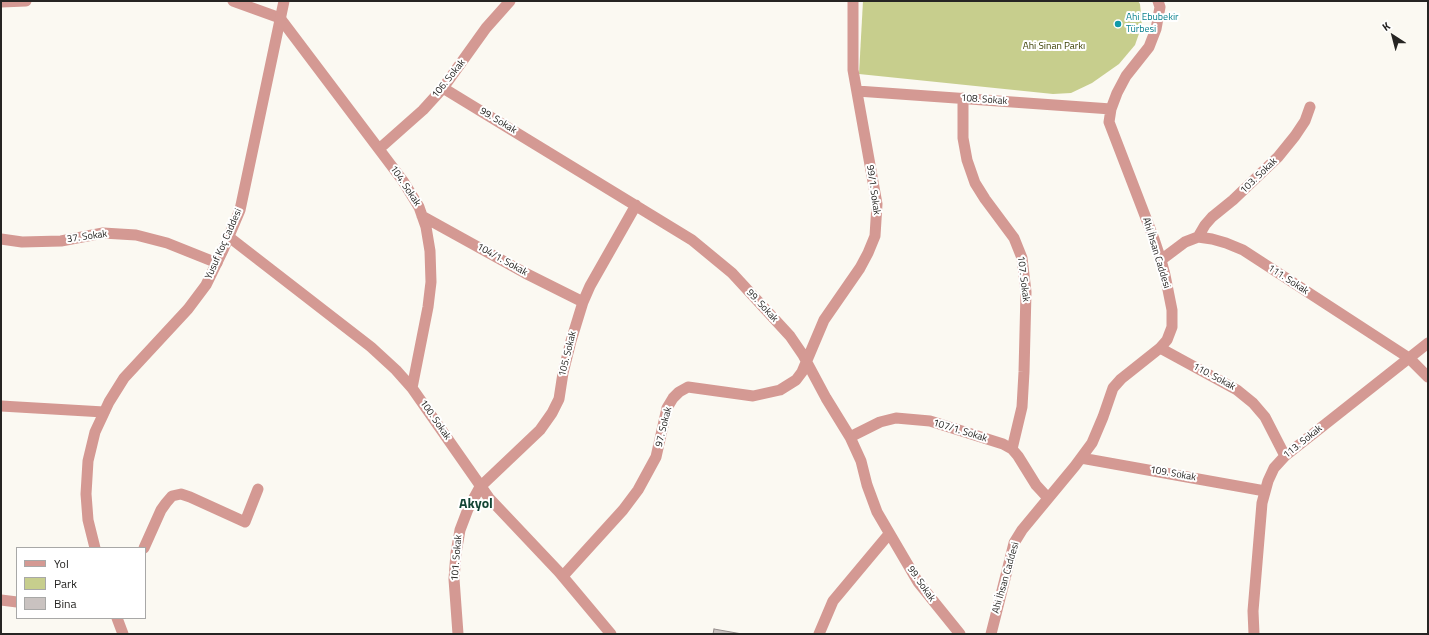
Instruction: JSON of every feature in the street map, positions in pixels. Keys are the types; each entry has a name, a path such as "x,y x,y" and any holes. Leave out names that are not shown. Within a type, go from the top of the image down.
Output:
{"street":[{"path":"1,2 26,1"},
{"path":"233,1 280,18"},
{"name":"Yusuf Koç Caddesi","path":"95,547 88,520 86,494 90,453 95,432 104,412 124,378 188,309 206,285 229,237 242,203 284,1"},
{"name":"106. Sokak","path":"379,149 423,110 444,88 486,28 510,1"},
{"name":"99/1. Sokak","path":"806,361 824,320 860,268 876,236 877,204 853,64 853,1"},
{"name":"Ahi İhsan Caddesi","path":"991,634 1014,543 1022,530 1092,443 1113,388 1121,379 1160,348 1167,340 1172,327 1172,310 1161,260 1109,122 1111,109 1126,76 1149,47 1156,29 1160,7 1158,1"},
{"name":"104. Sokak","path":"280,18 403,181 419,207 426,227 430,251 431,282 428,308 412,388"},
{"name":"99. Sokak","path":"444,88 692,240 732,273 790,336 806,361 826,398 850,437 861,461 867,485 877,512 889,534 918,582 960,634"},
{"name":"108. Sokak","path":"857,91 1111,109"},
{"name":"107. Sokak","path":"963,98 963,138 967,160 975,183 1014,238 1022,258 1026,292 1024,372 1022,407 1012,449"},
{"name":"103. Sokak","path":"1198,238 1212,217 1233,200 1278,157 1305,121 1310,107"},
{"name":"105. Sokak","path":"480,487 540,430 552,413 559,399 570,341 583,302 590,286 636,205"},
{"name":"104/1. Sokak","path":"422,216 525,273 583,302"},
{"name":"37. Sokak","path":"1,239 22,242 61,241 103,234 136,235 167,243 217,263"},
{"name":"100. Sokak","path":"229,237 371,347 412,388 480,487 563,576 611,634"},
{"path":"1161,260 1185,242 1198,238"},
{"name":"111. Sokak","path":"1198,238 1212,239 1243,250 1409,358 1428,377"},
{"name":"113. Sokak","path":"1254,634 1253,611 1262,503 1268,481 1274,468 1285,456 1428,343"},
{"name":"110. Sokak","path":"1160,348 1238,390 1265,417 1285,456"},
{"name":"97. Sokak","path":"563,576 623,510 638,490 656,457 667,408 679,392 688,387 753,396 780,390 796,380 806,361"},
{"path":"1,406 104,412"},
{"name":"107/1. Sokak","path":"850,437 880,422 896,418 930,421 1003,444 1012,449"},
{"path":"1012,449 1036,485 1048,498"},
{"name":"109. Sokak","path":"1081,458 1265,491"},
{"name":"101. Sokak","path":"458,634 454,579 456,553 460,530 468,509 480,487"},
{"path":"144,547 161,510 172,496 181,494 190,497 245,522 258,489"},
{"path":"819,634 834,601 889,534"},
{"path":"1,600 16,602"},
{"path":"117,619 123,634"}],"green space":[{"name":"Ahi Sinan Parkı","path":"863,1 1138,1 1140,4 1142,25 1135,45 1119,64 1092,83 1071,93 1053,94 859,74"}],"building":[{"path":"714,629 742,634 713,634"}],"place":[{"name":"Ahi Ebubekir Türbesi","path":"1118,24"}],"district":[{"name":"Akyol","path":"476,505"}]}
